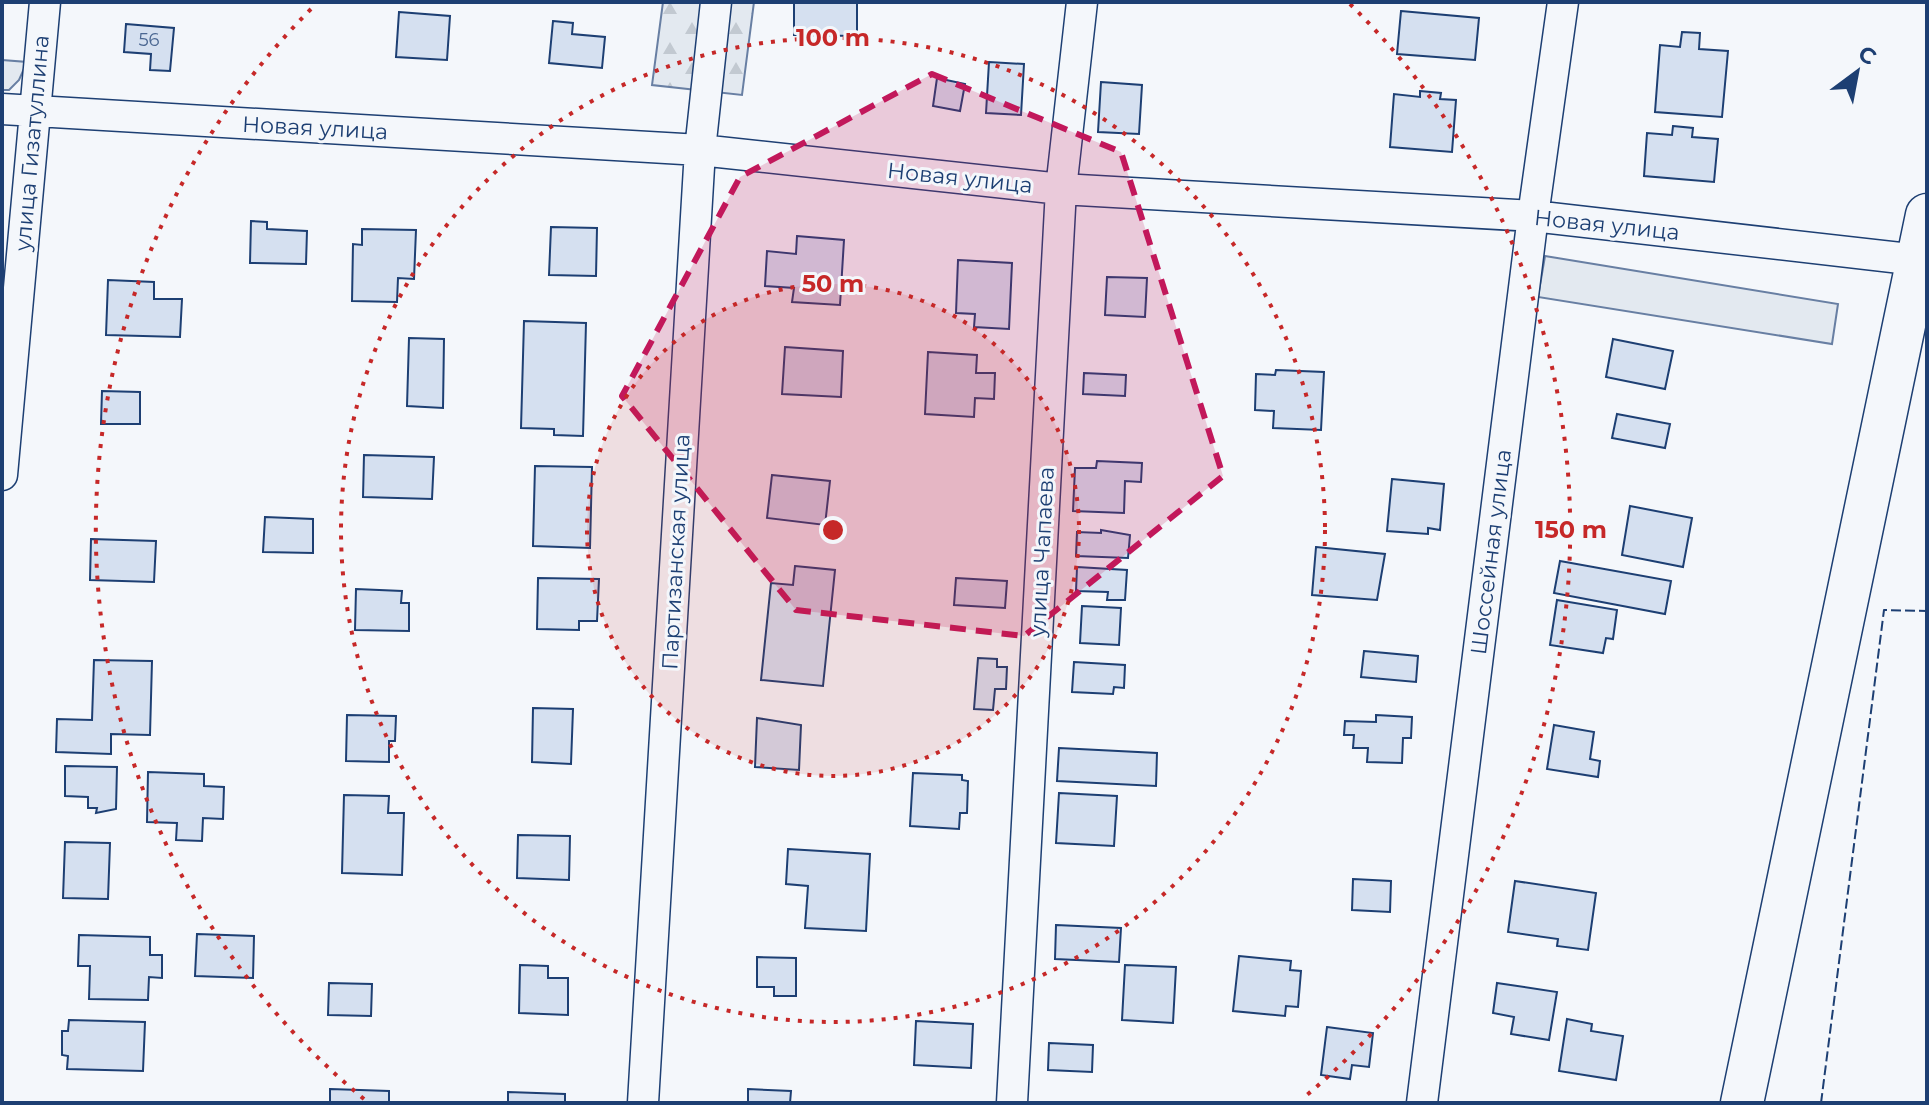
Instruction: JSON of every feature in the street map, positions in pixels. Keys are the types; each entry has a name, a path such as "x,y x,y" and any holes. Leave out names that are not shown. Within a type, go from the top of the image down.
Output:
{"main road":[{"path":"1742,1103 1927,215"}],"street":[{"name":"улица Гизатуллина","path":"2,475 45,2"},
{"name":"Партизанская улица","path":"643,1103 700,150 716,2"},
{"name":"улица Чапаева","path":"1012,1103 1061,189 1082,2"},
{"name":"Шоссейная улица","path":"1422,1103 1533,216 1563,2"},
{"name":"Новая улица","path":"2,109 700,150 1061,189 1533,216 1918,260"}],"highlighted area":[{"path":"932,74 1121,152 1223,476 1024,636 796,610 622,396 740,177"}],"green space":[{"path":"663,2 754,2 742,95 652,85"},
{"path":"2,60 27,62 19,80 9,90 2,90"},
{"path":"1545,256 1838,304 1832,344 1538,297"}],"building":[{"path":"794,2 857,2 857,36 794,35"},
{"path":"1401,11 1479,18 1475,60 1397,54"},
{"path":"399,12 450,16 447,60 396,57"},
{"path":"553,21 573,23 572,34 605,37 602,68 549,63"},
{"path":"126,24 174,28 170,71 150,70 151,54 124,52"},
{"path":"1682,32 1700,33 1699,49 1728,51 1722,117 1655,112 1660,45 1680,47"},
{"path":"989,62 1024,64 1021,115 986,113"},
{"path":"937,78 965,84 960,111 933,106"},
{"path":"1101,82 1142,85 1139,134 1098,132"},
{"path":"1420,91 1441,93 1440,99 1456,100 1452,152 1390,147 1394,94 1420,97"},
{"path":"1673,126 1693,128 1692,137 1718,139 1714,182 1644,176 1647,133 1672,135"},
{"path":"251,221 267,222 267,229 307,231 306,264 250,263"},
{"path":"551,227 597,228 596,276 549,275"},
{"path":"362,229 416,230 414,279 398,278 397,302 352,301 353,244 362,245"},
{"path":"797,236 844,240 840,305 792,302 794,288 765,286 767,251 796,254"},
{"path":"958,260 1012,263 1009,329 974,327 975,314 956,313"},
{"path":"1107,277 1147,278 1145,317 1105,315"},
{"path":"108,280 154,282 154,299 182,299 180,337 106,335"},
{"path":"524,321 586,323 583,436 554,435 554,429 521,428"},
{"path":"409,338 444,339 443,408 407,406"},
{"path":"1613,339 1673,351 1665,389 1606,377"},
{"path":"785,347 843,351 841,397 782,394"},
{"path":"928,352 977,355 976,373 995,373 994,399 975,398 974,417 925,414"},
{"path":"1276,370 1324,372 1321,430 1273,428 1274,411 1255,410 1256,374 1275,375"},
{"path":"1084,373 1126,375 1125,396 1083,394"},
{"path":"102,391 140,392 140,424 101,424"},
{"path":"1617,414 1670,424 1665,448 1612,438"},
{"path":"364,455 434,457 432,499 363,497"},
{"path":"1097,461 1142,463 1141,482 1125,481 1124,513 1073,511 1075,468 1096,468"},
{"path":"535,466 592,467 590,548 533,546"},
{"path":"772,475 830,481 825,525 767,518"},
{"path":"1392,479 1444,484 1440,530 1428,528 1428,534 1387,531"},
{"path":"1630,506 1692,518 1683,567 1622,555"},
{"path":"265,517 313,519 313,553 263,552"},
{"path":"1101,530 1130,535 1128,558 1076,556 1077,532 1101,533"},
{"path":"91,539 156,541 154,582 90,580"},
{"path":"1316,547 1385,554 1377,600 1312,595"},
{"path":"1560,561 1671,581 1665,614 1554,593"},
{"path":"795,566 835,570 823,686 761,680 771,583 793,585"},
{"path":"1077,567 1127,570 1125,600 1107,600 1108,592 1076,591"},
{"path":"538,578 599,579 597,621 579,621 579,630 537,629"},
{"path":"956,578 1007,581 1005,608 954,605"},
{"path":"356,589 402,591 401,603 409,603 409,631 355,630"},
{"path":"1557,600 1617,610 1613,639 1606,638 1603,653 1550,645"},
{"path":"1082,606 1121,608 1119,645 1080,643"},
{"path":"1364,651 1418,656 1416,682 1361,677"},
{"path":"978,658 997,659 997,667 1007,667 1006,689 995,689 993,710 974,709"},
{"path":"94,660 152,661 150,735 111,734 111,754 56,752 57,719 92,720"},
{"path":"1074,662 1125,665 1124,688 1114,687 1113,694 1072,692"},
{"path":"533,708 573,709 571,764 532,762"},
{"path":"347,715 396,716 395,741 389,741 389,762 346,761"},
{"path":"1376,715 1412,717 1411,738 1403,738 1402,763 1367,762 1368,748 1353,748 1354,735 1344,735 1345,721 1376,722"},
{"path":"757,718 801,725 799,770 755,767"},
{"path":"1554,725 1594,732 1590,759 1600,761 1598,777 1547,769"},
{"path":"1059,748 1157,753 1156,786 1057,781"},
{"path":"65,766 117,767 116,809 96,813 97,808 88,808 88,797 65,796"},
{"path":"148,772 204,774 204,786 224,787 223,819 203,818 202,841 176,840 177,823 147,822"},
{"path":"913,773 962,775 962,780 968,781 967,813 960,813 959,829 910,826"},
{"path":"1059,793 1117,796 1114,846 1056,843"},
{"path":"344,795 389,796 388,813 404,813 402,875 342,873"},
{"path":"518,835 570,836 569,880 517,878"},
{"path":"65,842 110,843 108,899 63,898"},
{"path":"788,849 870,854 866,931 805,928 808,886 786,884"},
{"path":"1353,879 1391,881 1390,912 1352,910"},
{"path":"1515,881 1596,893 1588,950 1557,946 1558,939 1508,932"},
{"path":"1056,925 1121,928 1119,962 1055,959"},
{"path":"197,934 254,936 253,978 195,976"},
{"path":"79,935 150,937 150,955 162,955 162,978 149,977 148,1000 89,999 90,966 78,966"},
{"path":"1239,956 1291,961 1290,970 1301,971 1298,1007 1286,1006 1285,1016 1233,1011"},
{"path":"757,957 796,958 796,996 774,996 774,987 757,987"},
{"path":"520,965 548,966 548,978 568,978 568,1015 519,1013"},
{"path":"1125,965 1176,967 1173,1023 1122,1020"},
{"path":"329,983 372,984 371,1016 328,1015"},
{"path":"1497,983 1557,992 1549,1040 1511,1034 1514,1017 1493,1013"},
{"path":"1567,1019 1592,1024 1591,1031 1623,1036 1616,1080 1559,1071"},
{"path":"69,1020 145,1022 143,1071 67,1069 68,1056 62,1055 62,1031 68,1031"},
{"path":"916,1021 973,1024 971,1068 914,1065"},
{"path":"1327,1027 1373,1033 1369,1067 1352,1065 1350,1079 1321,1075"},
{"path":"1049,1043 1093,1045 1092,1072 1048,1070"},
{"path":"330,1089 389,1091 389,1103 330,1103"},
{"path":"748,1089 791,1091 790,1103 748,1103"},
{"path":"508,1092 565,1094 565,1103 508,1103"}],"fence":[{"path":"1821,1103 1884,610 1927,611"}]}
